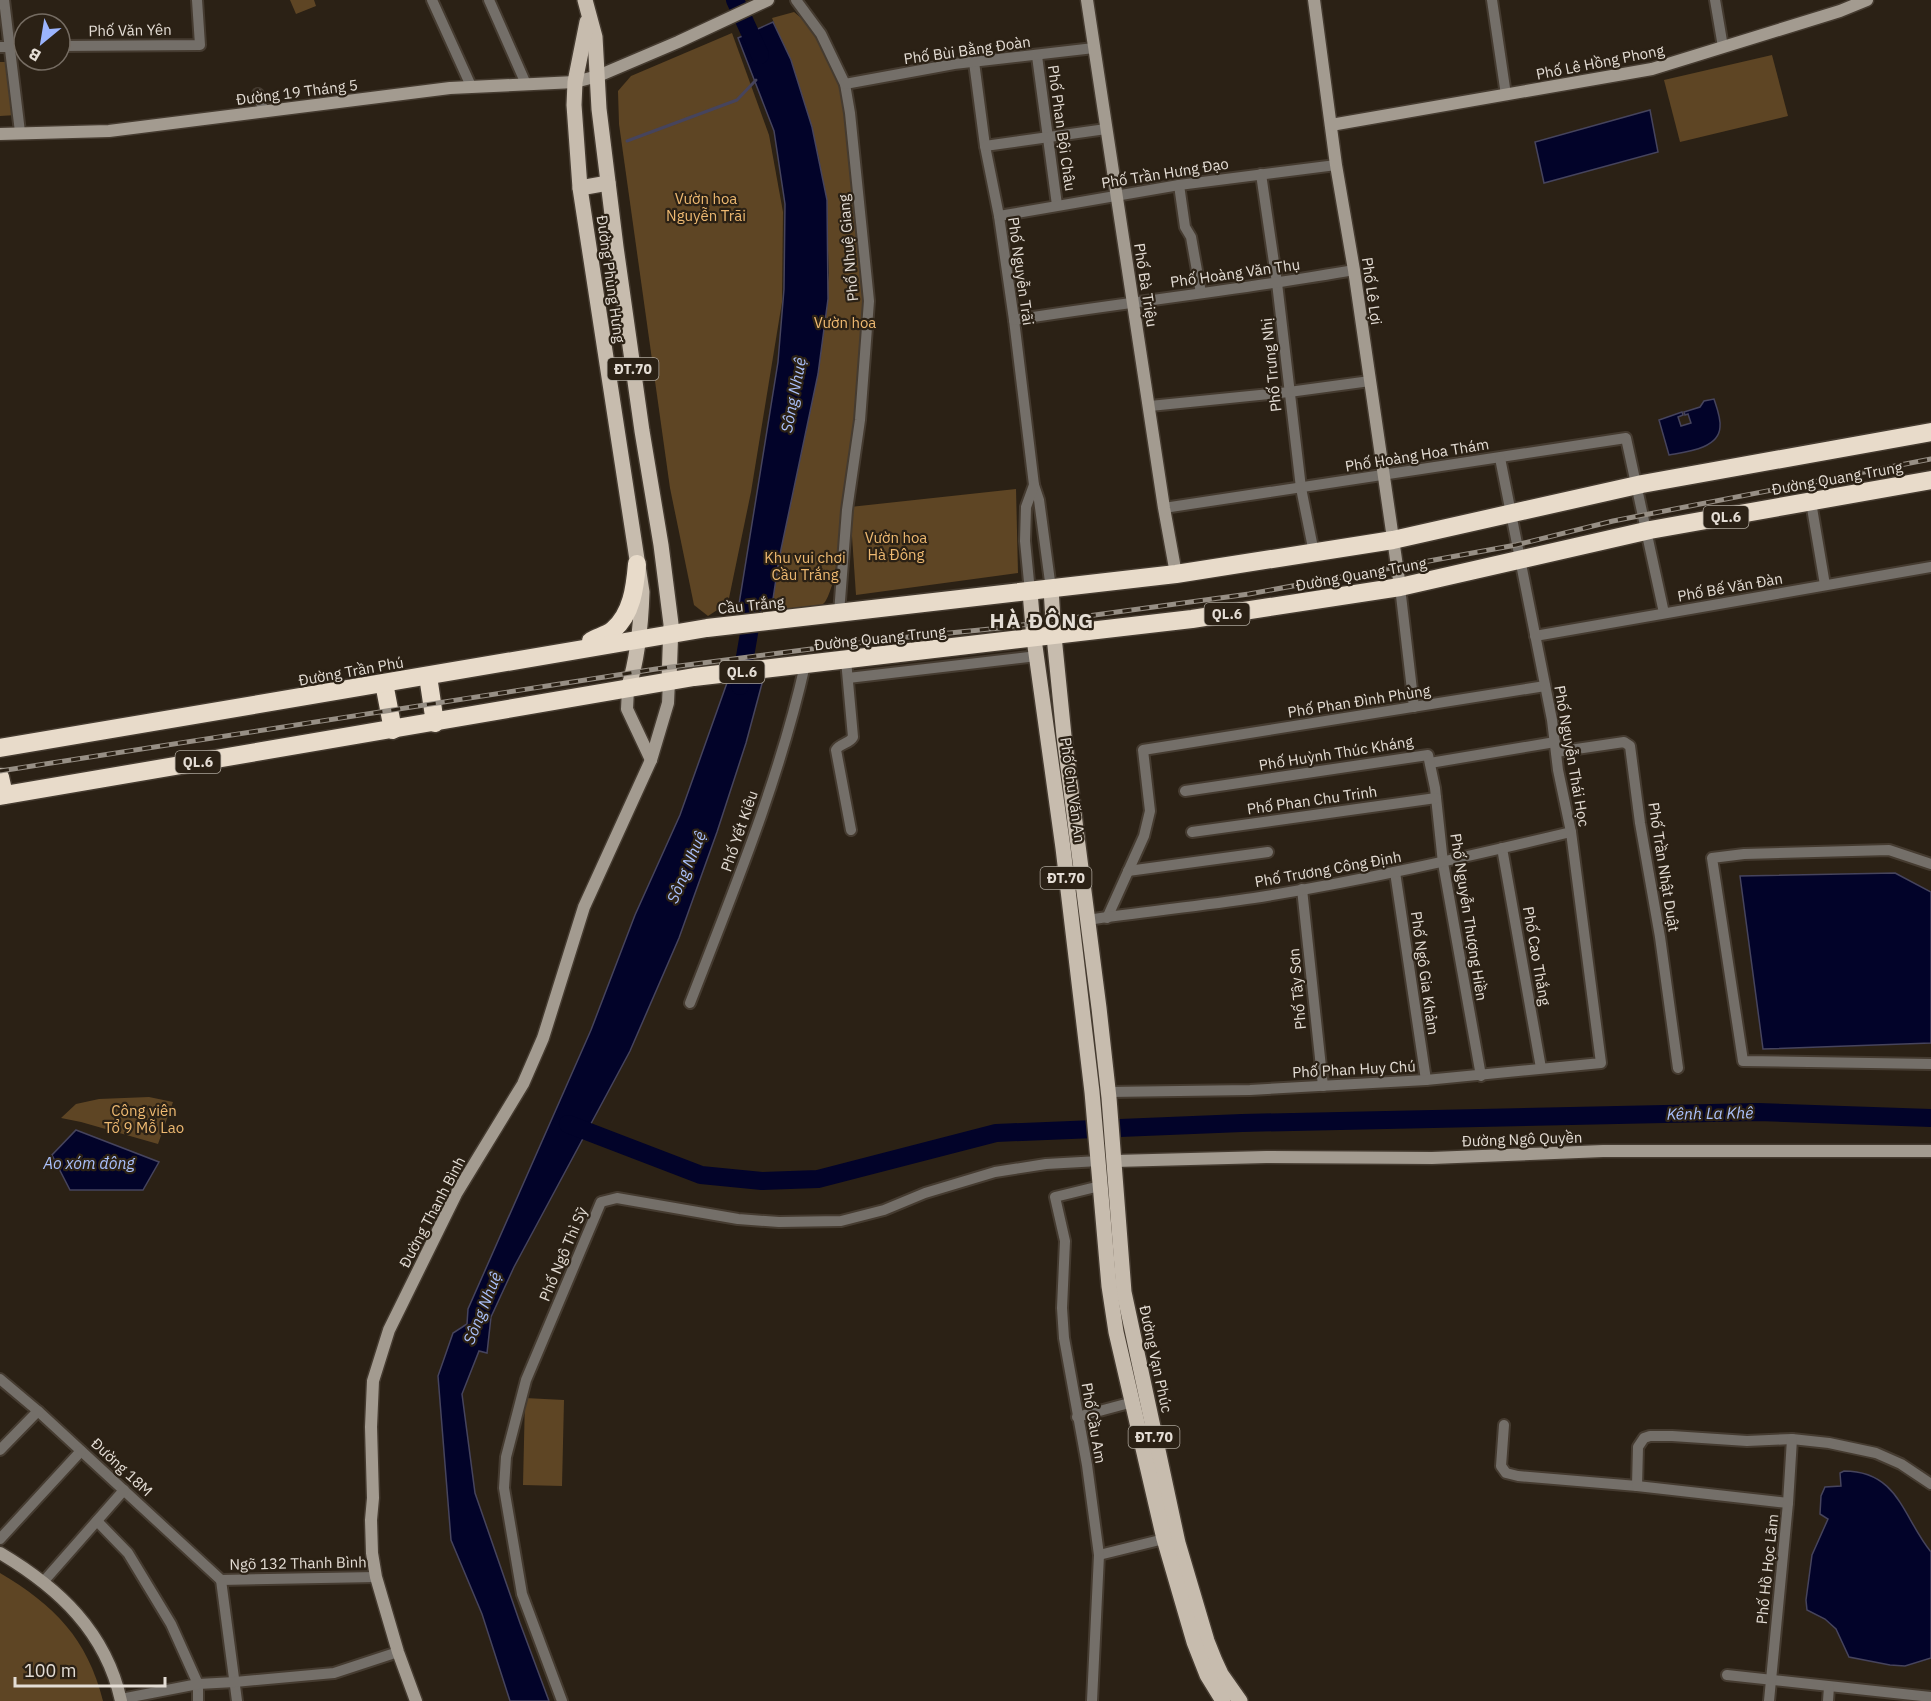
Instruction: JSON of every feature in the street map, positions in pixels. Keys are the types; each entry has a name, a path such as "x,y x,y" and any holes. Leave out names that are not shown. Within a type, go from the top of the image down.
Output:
{"highway":[{"name":"Đường Quang Trung","path":"799,618 1029,586 1176,574 1314,553 1393,540 1636,485 1931,432"},
{"name":"Đường Quang Trung","path":"798,666 847,669 1054,645 1192,619 1400,587 1645,531 1931,480"},
{"path":"578,650 594,639 611,632 619,624 634,593 637,564"},
{"name":"Cầu Trắng","path":"707,628 799,618"},
{"name":"Đường Trần Phú","path":"0,748 707,628"},
{"name":"QL.6","path":"1,789 435,723 694,677 798,666"},
{"path":"428,676 435,723"},
{"path":"384,683 393,729"}],"main road":[{"name":"Đường Phùng Hưng","path":"585,0 595,37 599,109 608,183 671,624 669,681"},
{"name":"Đường Phùng Hưng","path":"588,15 583,51 575,82 574,105 580,188 642,591 641,626 628,689"},
{"path":"580,188 608,183"},
{"path":"596,296 623,292"},
{"name":"Phố Chu Văn An","path":"1050,584 1083,1030 1092,1096"},
{"name":"Phố Chu Văn An","path":"1029,586 1035,647 1071,847 1087,920 1109,1095"},
{"path":"1083,1030 1093,1035 1102,1028"},
{"path":"1092,1096 1099,1085 1104,1087 1109,1095"},
{"name":"ĐT.70","path":"1109,1095 1114,1158"},
{"name":"ĐT.70","path":"1092,1096 1098,1158"},
{"name":"Đường Vạn Phúc","path":"1098,1158 1100,1186 1114,1257 1124,1292 1178,1544 1189,1600 1194,1642 1207,1675 1223,1701"},
{"name":"Đường Vạn Phúc","path":"1114,1158 1116,1332 1126,1404 1164,1539 1221,1674 1240,1701"}],"street":[{"path":"4,0 5,47 20,132"},
{"name":"Phố Văn Yên","path":"72,46 200,45 197,0"},
{"path":"432,0 471,86"},
{"path":"489,0 526,84"},
{"name":"Đường 19 Tháng 5","path":"0,134 109,131 471,86 575,82 598,76 768,0"},
{"name":"Phố Nhuệ Giang","path":"796,0 821,34 844,84 850,113 869,301 860,420 847,510 839,614"},
{"name":"Phố Bà Triệu","path":"1087,0 1176,574"},
{"name":"Phố Lê Lợi","path":"1314,0 1336,165 1354,270 1400,587"},
{"path":"1492,0 1506,95"},
{"path":"1715,0 1723,47"},
{"name":"Phố Lê Hồng Phong","path":"1331,125 1652,69 1723,47 1839,6 1867,0"},
{"name":"Phố Bùi Bằng Đoàn","path":"844,84 974,62 1094,48"},
{"name":"Phố Phan Bội Châu","path":"1037,56 1057,205"},
{"name":"Phố Nguyễn Trãi","path":"974,62 985,146 999,216 1034,485 1039,500 1050,584"},
{"path":"258,94 264,112"},
{"path":"985,146 1106,129"},
{"name":"Phố Trần Hưng Đạo","path":"999,216 1179,185 1336,165"},
{"name":"Phố Trưng Nhị","path":"1261,174 1277,284 1301,488 1314,553"},
{"path":"1179,185 1185,227 1191,237 1201,293"},
{"name":"Phố Hoàng Văn Thụ","path":"1014,320 1277,284 1354,270"},
{"path":"1150,406 1370,381"},
{"name":"Phố Hoàng Hoa Thám","path":"1164,508 1626,438 1636,485"},
{"name":"Phố Nguyễn Thái Học","path":"1500,458 1571,832 1601,1063"},
{"name":"Phố Nguyễn Trãi","path":"1029,586 1025,540 1026,507 1034,485"},
{"path":"1636,485 1664,613"},
{"path":"1811,501 1825,585"},
{"name":"Phố Bế Văn Đàn","path":"1535,636 1931,567"},
{"path":"1400,587 1414,707"},
{"name":"Phố Yết Kiêu","path":"690,1003 745,864 790,725 798,666"},
{"path":"847,669 853,736 850,741 838,746 836,750 851,830"},
{"name":"Đường Thanh Bình","path":"416,1701 398,1652 376,1576 372,1553 371,1520 374,1498 372,1389 389,1330 456,1194 523,1084 543,1038 584,907 651,760 668,703 669,681"},
{"name":"Phố Phan Đình Phùng","path":"1128,871 1144,836 1150,811 1143,750 1545,686"},
{"path":"628,689 627,709 651,760"},
{"name":"Phố Trần Nhật Duật","path":"1555,747 1624,742 1630,746 1678,1068"},
{"name":"Phố Huỳnh Thúc Kháng","path":"1185,791 1428,755 1430,763 1555,747"},
{"name":"Phố Nguyễn Thượng Hiền","path":"1430,763 1443,863 1481,1076"},
{"name":"Phố Phan Chu Trinh","path":"1192,832 1436,798"},
{"name":"Phố Trương Công Định","path":"1087,920 1255,898 1443,863 1571,832"},
{"name":"Phố Cao Thắng","path":"1502,848 1541,1068"},
{"path":"1931,864 1889,850 1744,854 1712,858 1743,1061 1931,1064"},
{"path":"1107,918 1128,871 1268,852"},
{"name":"Phố Ngô Gia Khảm","path":"1395,872 1426,1080"},
{"name":"Phố Tây Sơn","path":"1302,889 1323,1086"},
{"name":"Phố Phan Huy Chú","path":"1109,1095 1426,1080 1601,1063"},
{"name":"Đường Ngô Quyền","path":"1114,1158 1432,1158 1603,1151 1931,1151"},
{"name":"Phố Ngô Thì Sỹ","path":"562,1701 522,1594 504,1488 506,1457 526,1380 601,1203 617,1198 738,1219 779,1222 841,1221 884,1210 925,1193 995,1172 1098,1158"},
{"name":"Phố Cầu Am","path":"1092,1701 1099,1555 1087,1465 1063,1328 1065,1241 1055,1197 1100,1186"},
{"name":"Đường 18M","path":"0,1379 38,1411 221,1580"},
{"path":"1079,1417 1126,1404"},
{"path":"1,1448 38,1411"},
{"path":"1504,1425 1501,1466 1506,1473 1788,1503"},
{"path":"1637,1486 1638,1447 1644,1438 1650,1436 1747,1441 1792,1439 1829,1443 1876,1453 1901,1464 1931,1484"},
{"name":"Phố Hồ Học Lãm","path":"1769,1701 1792,1439"},
{"path":"0,1539 81,1451"},
{"path":"44,1581 124,1490"},
{"path":"97,1521 128,1553 171,1624 198,1684 198,1701"},
{"path":"1099,1555 1164,1539"},
{"path":"0,1553 44,1581 72,1608 94,1634 108,1663 121,1700 198,1684 334,1673 398,1652"},
{"name":"Ngõ 132 Thanh Bình","path":"221,1580 376,1576"},
{"path":"221,1580 237,1701"},
{"path":"1727,1675 1931,1697"},
{"path":"1828,1701 1829,1687"}],"green space":[{"path":"290,0 314,0 316,6 296,14"},
{"path":"794,12 819,33 841,84 849,114 867,301 858,419 834,580 825,602 820,607 806,613 783,615 770,611 776,558 821,348 829,273 826,206 819,158 788,57 772,18"},
{"name":"Vườn hoa Nguyễn Trãi","path":"732,33 769,135 783,212 782,302 751,492 728,603 708,616 694,605 670,488 619,124 618,91 631,76"},
{"path":"1772,55 1788,116 1680,142 1664,80"},
{"path":"0,62 12,62 17,115 0,116"},
{"name":"Vườn hoa Hà Đông","path":"1016,489 1018,573 856,595 850,507"},
{"name":"Công viên Tổ 9 Mỗ Lao","path":"149,1097 173,1102 158,1144 61,1118 76,1104 99,1099"},
{"path":"525,1398 564,1400 562,1486 523,1485"},
{"path":"0,1573 37,1598 66,1625 88,1659 103,1701 0,1701"}],"water":[{"path":"773,22 791,60 812,127 827,200 828,299 818,374 779,559 770,619 736,623 778,362 784,289 785,204 774,131 738,38"},
{"path":"1650,110 1658,152 1544,183 1535,142"},
{"path":"1714,399 1720,427 1714,440 1692,451 1669,455 1659,420 1682,412 1683,415 1678,417 1681,426 1691,423 1688,414 1685,415 1684,412 1700,407 1704,401"},
{"path":"764,676 746,743 679,938 630,1051 514,1267 491,1317 487,1353 479,1351 462,1394 475,1493 549,1701 510,1701 482,1614 451,1540 438,1376 453,1333 467,1324 468,1309 591,1030 635,915 680,815 728,680"},
{"path":"1895,873 1931,892 1931,1043 1763,1049 1740,876"},
{"name":"Ao xóm đông","path":"76,1130 159,1162 143,1190 70,1190 52,1155"},
{"path":"1844,1471 1862,1473 1877,1479 1888,1488 1898,1499 1931,1552 1931,1658 1905,1666 1849,1657 1836,1629 1825,1619 1807,1610 1806,1600 1812,1555 1828,1519 1820,1514 1821,1496 1825,1487 1841,1486 1840,1473"}],"waterway":[{"name":"Sông Nhuệ","path":"735,0 760,55"},
{"path":"627,141 737,100 756,80"},
{"name":"Sông Nhuệ","path":"740,686 753,610"},
{"name":"Kênh La Khê","path":"568,1124 701,1175 762,1181 818,1179 996,1133 1242,1123 1758,1112 1931,1118"}],"railway":[{"path":"0,771 656,669 889,639 1000,628 1249,594 1516,545 1613,521 1931,459"}],"district":[{"name":"HÀ ĐÔNG","path":"1042,620"}],"park label":[{"name":"Vườn hoa","path":"845,322"},
{"name":"Khu vui chơi Cầu Trắng","path":"805,566"}]}
